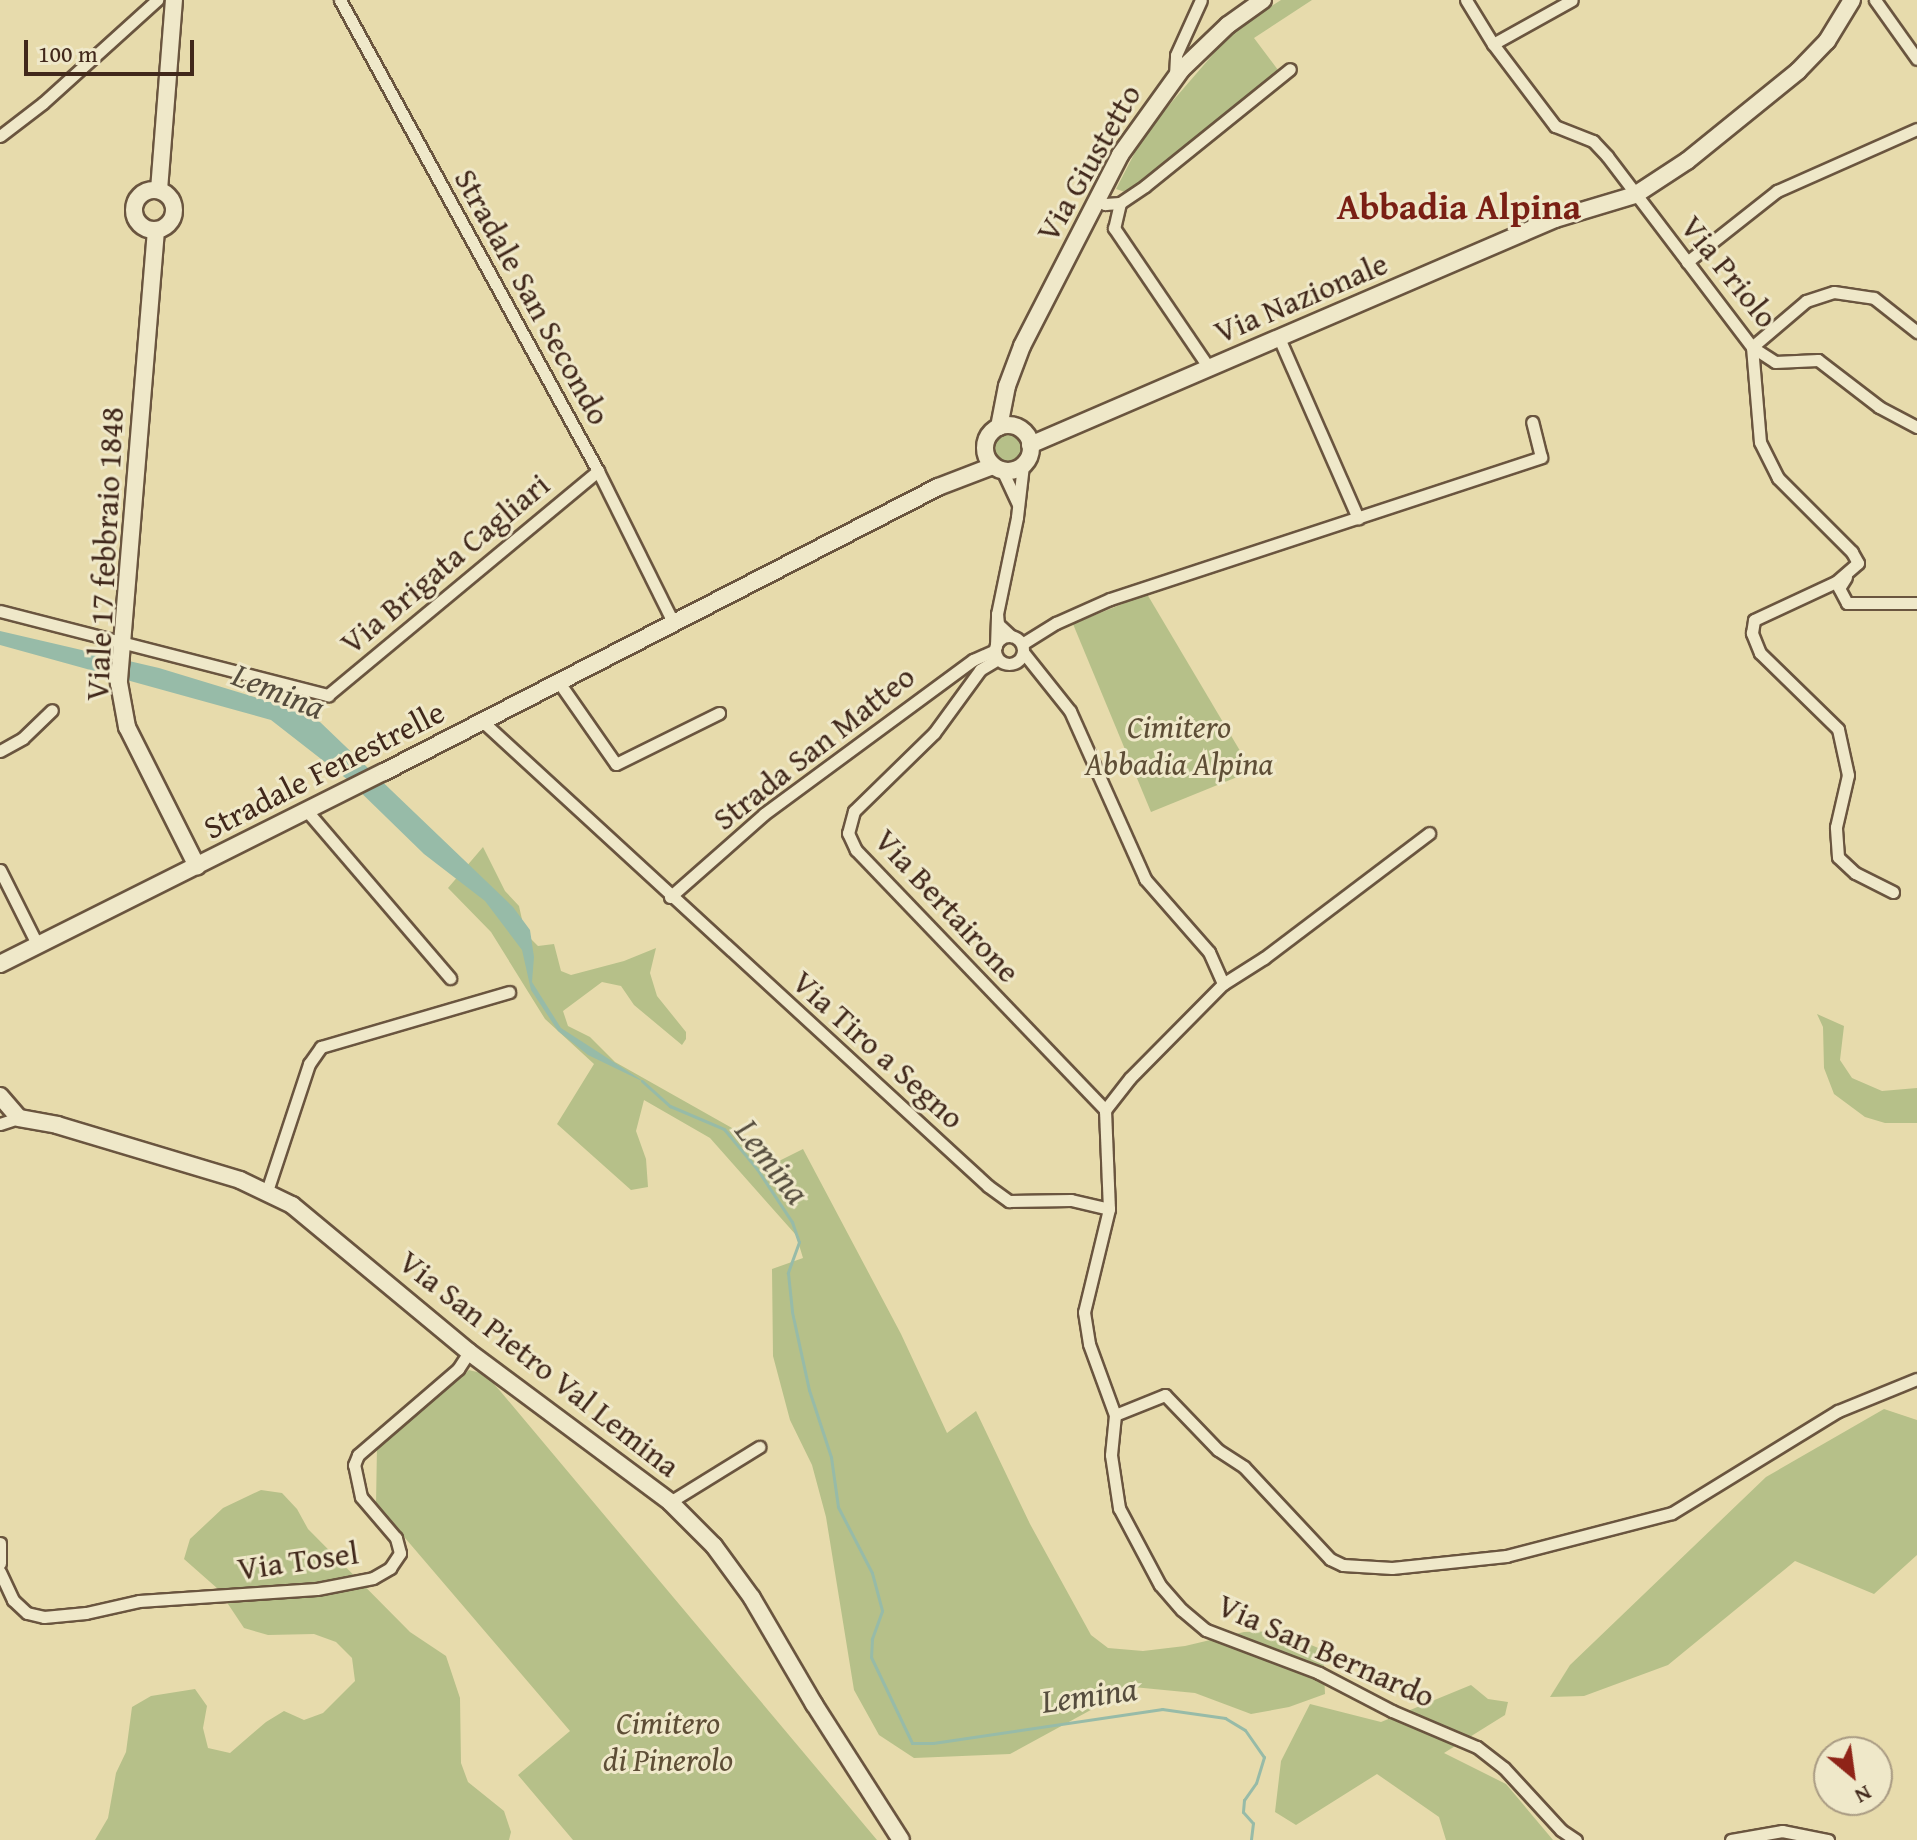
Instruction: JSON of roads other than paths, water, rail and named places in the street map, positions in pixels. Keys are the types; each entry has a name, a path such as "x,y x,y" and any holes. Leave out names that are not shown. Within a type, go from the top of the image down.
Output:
{"street":[{"path":"0,136 43,103 157,0"},
{"name":"Viale 17 febbraio 1848","path":"174,0 159,190 169,197 174,208 171,221 156,230 119,683 127,727 197,866"},
{"name":"Stradale San Secondo","path":"340,0 598,471 673,622"},
{"path":"1175,76 1176,55 1201,0"},
{"name":"Via Giustetto","path":"1006,426 1007,386 1022,346 1120,155 1175,76 1228,25 1263,0"},
{"name":"Via Priolo","path":"1466,0 1493,44 1555,126 1593,141 1752,347 1775,362 1818,360 1879,407 1917,427"},
{"path":"1493,44 1572,0"},
{"name":"Via Nazionale","path":"1030,445 1555,219 1635,195 1687,161 1798,71 1827,41 1852,0"},
{"path":"1875,0 1917,59"},
{"path":"1095,200 1105,204 1120,203 1290,69"},
{"path":"1687,262 1777,191 1917,129"},
{"path":"156,230 139,223 135,205 141,195 159,190"},
{"path":"1120,203 1114,228 1209,368"},
{"path":"1917,332 1874,298 1834,292 1806,301 1752,347 1760,442 1778,478 1852,552 1858,563 1839,588 1847,603 1917,603"},
{"path":"1279,338 1358,518"},
{"path":"996,652 1014,663 1023,648 1056,623 1110,599 1541,457 1532,422"},
{"path":"960,477 985,448 988,435 1006,426 1026,435 1030,445 1023,465 997,614 996,652"},
{"path":"985,448 1018,505"},
{"path":"673,622 960,477 1023,465"},
{"name":"Via Brigata Cagliari","path":"0,611 121,648 328,695 598,471"},
{"path":"1848,573 1754,620 1752,633 1760,653 1838,729 1848,775 1836,827 1838,857 1855,873 1893,892"},
{"path":"997,614 998,624 1023,648 1070,711 1145,879 1209,952 1223,984"},
{"name":"Stradale Fenestrelle","path":"0,964 343,793 673,622"},
{"path":"996,652 1001,638 1011,636"},
{"name":"Strada San Matteo","path":"670,897 764,814 973,660 996,652"},
{"name":"Via Bertairone","path":"996,652 934,733 854,811 848,833 856,850 1105,1110"},
{"path":"558,681 616,764 719,713"},
{"path":"0,751 23,738 52,710"},
{"name":"Via Tiro a Segno","path":"482,721 988,1186 1009,1201 1071,1200 1109,1209"},
{"path":"307,811 450,978"},
{"path":"1429,833 1264,958 1223,984 1130,1078 1105,1110 1109,1209 1084,1312 1089,1344 1115,1415 1165,1395 1218,1450 1244,1467 1330,1559 1343,1565 1392,1568 1506,1556 1672,1513 1838,1411 1917,1379"},
{"path":"0,870 38,946"},
{"path":"267,1191 309,1064 321,1047 509,992"},
{"path":"0,1096 19,1118 0,1124"},
{"name":"Via San Pietro Val Lemina","path":"19,1118 164,1157 267,1191 317,1223 469,1352 670,1502 714,1546 752,1598 814,1704 901,1840"},
{"name":"Via Tosel","path":"0,1572 13,1600 27,1613 44,1617 86,1613 139,1601 304,1591 362,1583 373,1578 390,1568 400,1553 396,1538 361,1497 354,1465 358,1455 458,1369 469,1352"},
{"name":"Via San Bernardo","path":"1115,1415 1111,1455 1119,1508 1160,1585 1182,1610 1206,1630 1319,1673 1392,1711 1477,1747 1504,1768 1561,1830 1576,1840"},
{"path":"670,1502 759,1447"},
{"path":"0,1543 0,1563"},
{"path":"1731,1840 1782,1831 1828,1840"}],"waterway":[{"name":"Lemina","path":"642,1081 670,1106 724,1129 757,1169 792,1222 799,1242 788,1273 792,1312 809,1390 831,1457 838,1507 872,1573 882,1611 872,1639 871,1657 912,1743 933,1743 1162,1709 1225,1718 1245,1730 1264,1757 1256,1783 1244,1800 1243,1812 1253,1823 1251,1840"}],"district":[{"name":"Abbadia Alpina","path":"1459,206"}],"park label":[{"name":"Cimitero Abbadia Alpina","path":"1179,746"},
{"name":"Cimitero di Pinerolo","path":"668,1742"}]}
